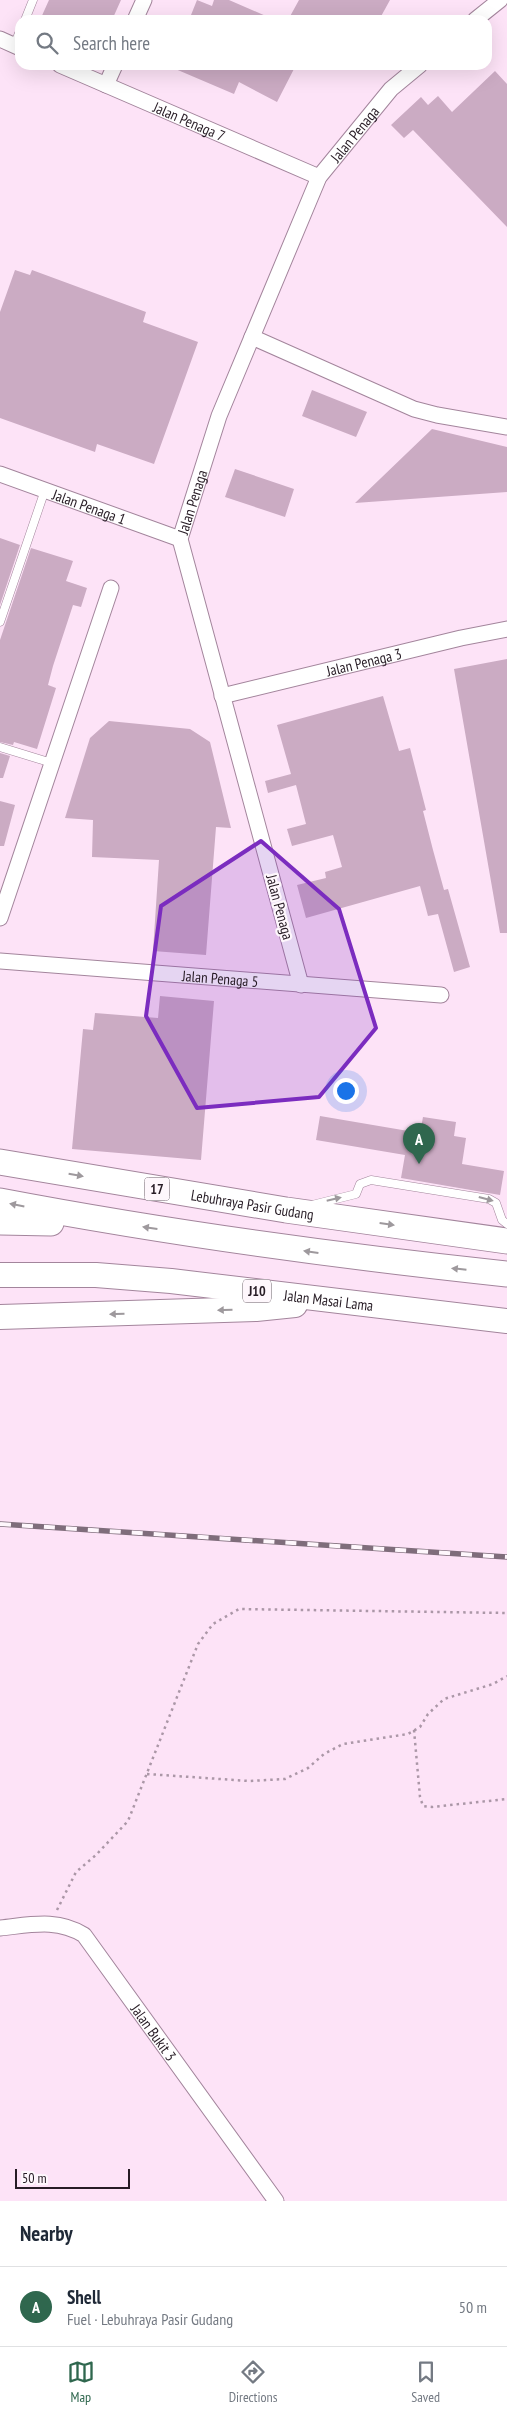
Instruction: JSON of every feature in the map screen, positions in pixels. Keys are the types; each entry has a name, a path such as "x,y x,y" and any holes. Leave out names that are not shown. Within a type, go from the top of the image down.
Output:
{"highway":[{"name":"Lebuhraya Pasir Gudang","path":"0,1160 28,1167 286,1210 507,1241"},
{"path":"0,1201 116,1223 359,1259 507,1274"},
{"path":"0,1222 116,1223"}],"main road":[{"name":"Jalan Masai Lama","path":"0,1276 96,1275 170,1281 344,1300 507,1321"},
{"path":"166,1312 176,1306 179,1300 179,1292 170,1281"},
{"path":"0,1317 256,1308 344,1300"}],"street":[{"path":"137,15 144,0"},
{"path":"481,15 500,0"},
{"name":"Jalan Penaga 7","path":"72,70 319,177"},
{"path":"106,85 113,70"},
{"name":"Jalan Penaga","path":"301,985 180,539 219,416 319,177 391,89 414,70"},
{"path":"252,337 414,408 437,415 507,426"},
{"name":"Jalan Penaga 1","path":"0,474 180,539"},
{"path":"0,918 111,588"},
{"name":"Jalan Penaga 3","path":"222,696 452,640 507,629"},
{"name":"Jalan Penaga 5","path":"0,961 442,995"},
{"name":"Jalan Bukit 3","path":"0,1928 51,1923 71,1927 84,1935 276,2201"}],"lane":[{"path":"27,15 33,0"},
{"path":"0,622 44,490"},
{"path":"0,747 52,763"},
{"path":"286,1210 356,1194 360,1184 371,1180 489,1199 496,1203 502,1220 507,1224"}],"path":[{"path":"51,1923 76,1872 96,1856 128,1821 198,1644 213,1624 239,1610 507,1613"},
{"path":"147,1774 249,1781 285,1779 308,1768 324,1754 344,1744 408,1734 420,1727 428,1714 444,1699 494,1684 507,1676"},
{"path":"414,1730 420,1797 423,1806 432,1807 507,1799"}],"highlighted area":[{"path":"261,841 339,909 376,1028 319,1097 197,1108 146,1016 161,906"}],"building":[{"path":"49,0 121,0 114,15 42,15"},
{"path":"197,0 212,6 214,0 229,0 264,15 191,15"},
{"path":"299,0 390,0 382,15 291,15"},
{"path":"178,70 293,70 277,102 239,82 234,94"},
{"path":"495,71 507,84 507,227 413,130 404,138 391,125 421,97 428,105 438,96 452,112"},
{"path":"15,270 30,275 32,270 146,312 143,322 198,342 154,464 97,444 95,452 0,418 0,312"},
{"path":"312,390 367,412 356,437 302,416"},
{"path":"432,429 507,447 507,492 355,503"},
{"path":"235,469 294,489 285,517 225,497"},
{"path":"0,538 20,545 0,605"},
{"path":"31,548 73,561 66,581 87,588 81,607 73,605 53,666 48,685 56,688 37,749 14,742 13,745 0,742 0,640"},
{"path":"507,659 507,933 500,933 454,669"},
{"path":"383,696 399,751 410,748 426,810 423,811 433,850 444,890 448,889 470,967 454,972 438,914 428,916 420,886 306,918 297,885 326,878 325,872 342,867 333,835 292,846 287,829 306,824 296,785 268,793 265,781 291,774 277,725"},
{"path":"109,721 190,729 210,742 231,828 216,827 206,955 153,951 159,860 92,857 93,820 65,818 90,738"},
{"path":"0,753 10,756 3,778 0,778"},
{"path":"0,801 15,805 4,846 0,846"},
{"path":"160,996 214,1001 201,1160 72,1149 83,1029 93,1030 95,1013 158,1018"},
{"path":"320,1116 420,1133 423,1117 456,1122 454,1136 466,1138 462,1164 504,1171 500,1195 401,1178 405,1155 316,1140"}],"railway":[{"path":"0,1524 507,1557"}],"place":[{"name":"Shell","path":"419,1164"}]}
